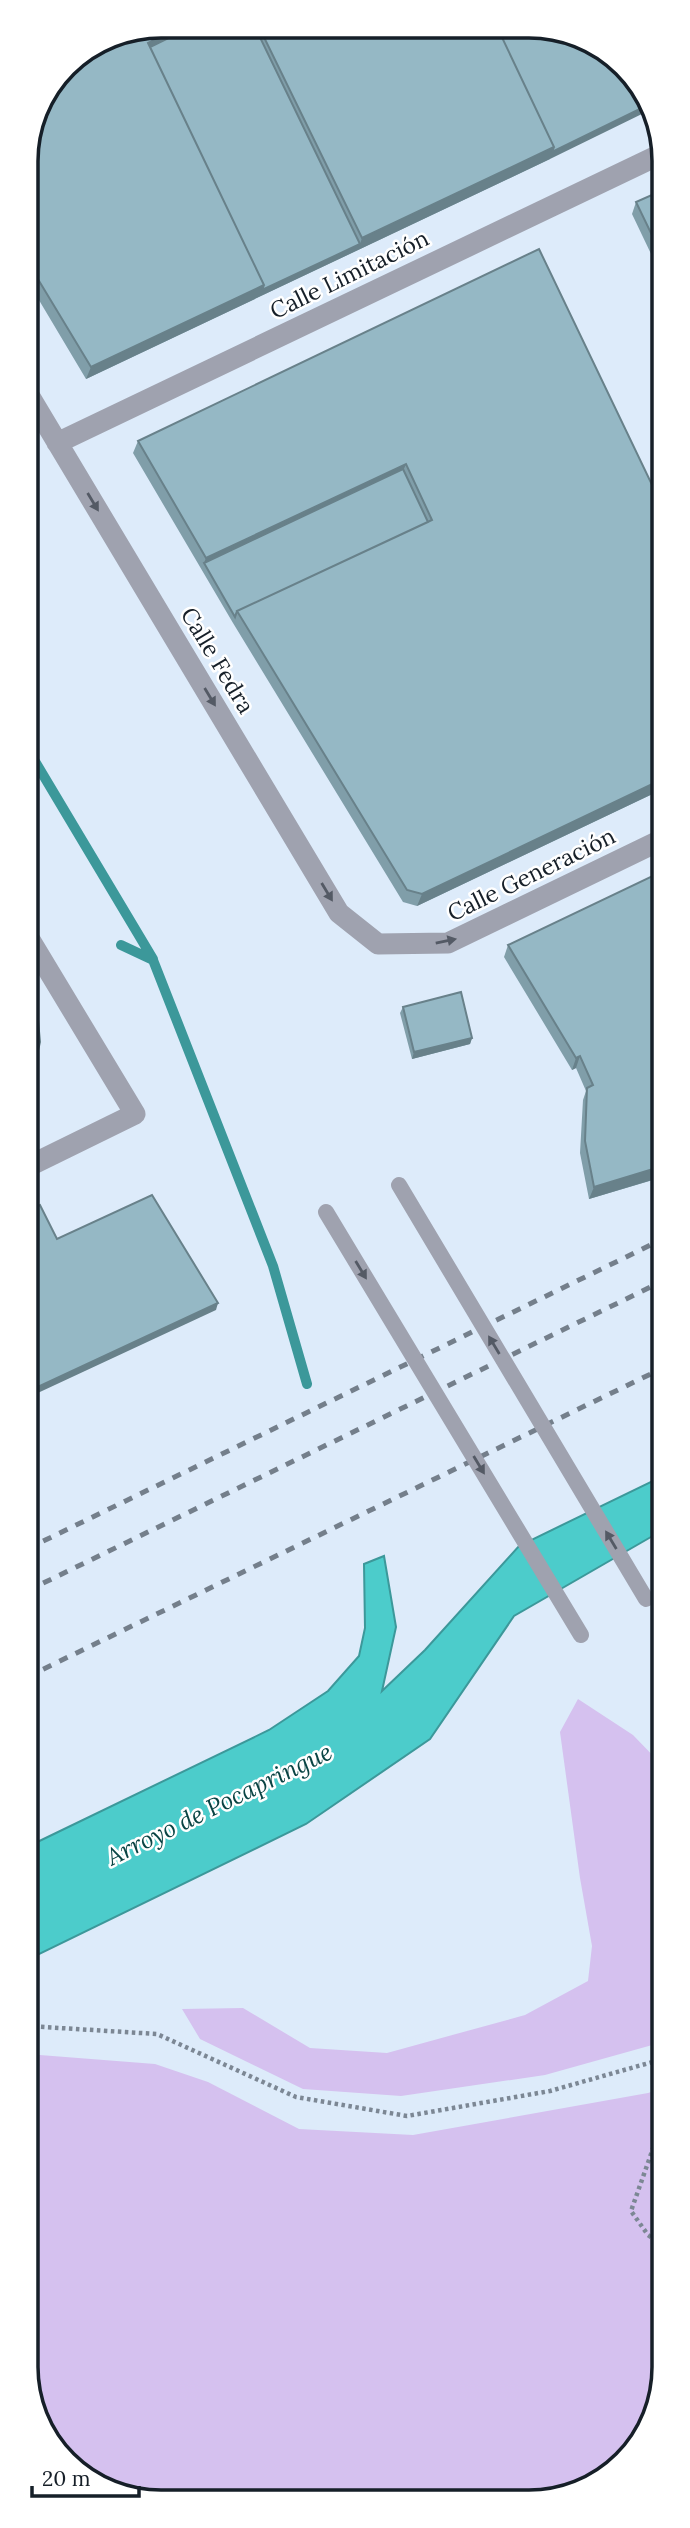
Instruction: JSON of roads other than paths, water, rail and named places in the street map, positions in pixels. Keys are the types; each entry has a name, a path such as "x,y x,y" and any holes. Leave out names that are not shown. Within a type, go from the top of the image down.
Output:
{"street":[{"name":"Calle Limitación","path":"57,443 652,158"},
{"name":"Calle Fedra","path":"39,412 339,913 378,944"},
{"name":"Calle Generación","path":"378,944 448,943 652,844"},
{"path":"39,954 135,1114 39,1161"}],"lane":[{"path":"399,1185 646,1599"},
{"path":"326,1212 581,1635"}],"water":[{"name":"Arroyo de Pocapringue","path":"651,1482 651,1537 514,1616 430,1739 306,1824 38,1955 38,1842 269,1730 328,1691 359,1656 365,1628 364,1564 384,1556 396,1627 382,1691 425,1650 519,1546"}],"waterway":[{"path":"39,768 153,959"},
{"path":"121,945 153,960 273,1266 307,1384"}],"railway":[{"path":"38,1543 652,1245"},
{"path":"38,1585 651,1287"},
{"path":"38,1672 651,1374"}]}
